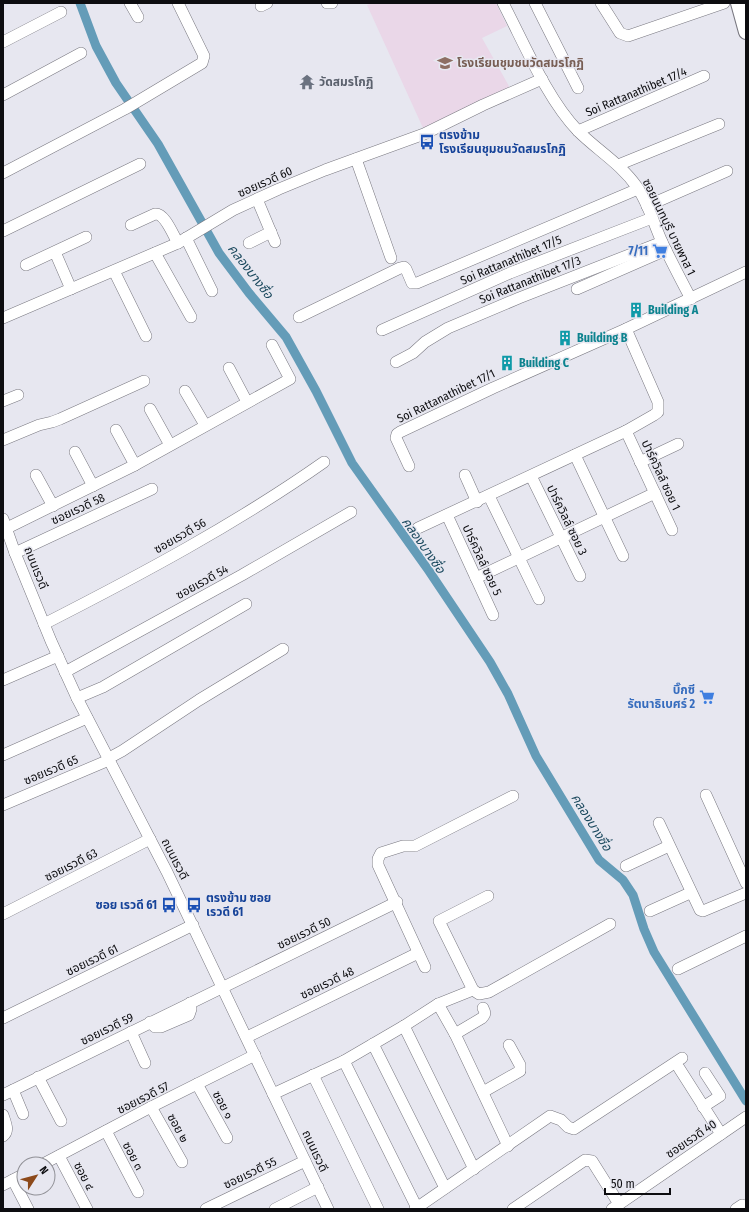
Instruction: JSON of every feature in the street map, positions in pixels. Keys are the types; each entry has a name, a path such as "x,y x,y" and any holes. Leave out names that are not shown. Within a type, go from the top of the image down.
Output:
{"main road":[{"path":"738,3 746,32"}],"street":[{"path":"130,3 138,17"},
{"path":"3,172 125,109 203,61 204,56 178,3"},
{"path":"327,3 332,3"},
{"name":"ซอยนนทบุรี บายพาส 1","path":"503,3 542,79 563,113 578,131 629,176 638,189 690,299"},
{"path":"535,3 578,88"},
{"path":"601,3 620,33 628,36 724,3"},
{"path":"3,42 61,12"},
{"path":"3,95 81,53"},
{"name":"Soi Rattanathibet 17/4","path":"578,131 704,76"},
{"name":"ซอยเรวดี 60","path":"3,318 182,241 201,231 233,210 257,199 312,175 424,134 483,105 542,79"},
{"path":"618,165 719,124"},
{"path":"356,159 391,258"},
{"path":"3,231 140,164"},
{"path":"647,206 727,171"},
{"path":"299,317 400,268 406,268 412,283 417,283 638,189"},
{"path":"249,244 273,237 257,199"},
{"path":"132,225 155,214 162,216 182,241 212,291"},
{"name":"Soi Rattanathibet 17/5","path":"382,330 510,273 652,218"},
{"path":"26,265 86,237"},
{"path":"577,289 664,246"},
{"name":"Soi Rattanathibet 17/3","path":"396,362 413,353 425,342 448,328 519,298 664,246"},
{"path":"55,252 71,288"},
{"path":"155,252 191,317"},
{"path":"114,271 146,336"},
{"name":"Soi Rattanathibet 17/1","path":"410,466 396,438 397,434 400,432 493,388 626,329 746,272"},
{"path":"418,528 575,456 626,431 658,412 658,402 626,329"},
{"path":"4,526 53,506 135,465 290,379 272,345"},
{"path":"229,368 247,402"},
{"path":"3,440 39,425 60,419 144,381"},
{"path":"185,391 206,425"},
{"path":"3,401 18,395"},
{"path":"150,409 170,445"},
{"path":"116,430 135,465"},
{"name":"ปาร์ควิลล์ ซอย 1","path":"626,431 672,530"},
{"path":"640,462 678,444"},
{"path":"75,452 93,486"},
{"path":"575,456 624,556"},
{"name":"ซอยเรวดี 56","path":"44,624 169,559 279,492 324,462"},
{"path":"36,475 53,506"},
{"path":"465,475 477,502"},
{"name":"ปาร์ควิลล์ ซอย 3","path":"531,476 580,576"},
{"name":"ซอยเรวดี 58","path":"15,553 152,489"},
{"path":"476,578 654,493"},
{"path":"489,496 539,599"},
{"name":"ซอยเรวดี 54","path":"65,672 242,575 352,512"},
{"name":"ปาร์ควิลล์ ซอย 5","path":"447,515 493,615"},
{"name":"ถนนเรวดี","path":"4,526 44,624 77,698 193,925 328,1209"},
{"path":"77,698 103,687 246,604"},
{"name":"ซอยเรวดี 65","path":"3,804 109,759 199,700 283,649"},
{"path":"3,680 58,656"},
{"path":"3,755 87,718"},
{"path":"706,795 746,883"},
{"path":"425,967 378,865 378,859 381,853 403,846 415,846 513,796"},
{"path":"659,823 698,908 703,911 746,893"},
{"name":"ซอยเรวดี 63","path":"3,914 150,839"},
{"path":"626,866 670,846"},
{"path":"650,911 690,893"},
{"path":"488,896 439,920 473,990 479,994 489,992 610,924"},
{"name":"ซอยเรวดี 50","path":"222,987 396,902"},
{"name":"ซอยเรวดี 61","path":"3,1018 193,925"},
{"path":"678,968 746,936"},
{"name":"ซอยเรวดี 48","path":"246,1037 418,953"},
{"name":"ซอยเรวดี 59","path":"3,1095 222,987"},
{"path":"273,1094 344,1061 438,1004 473,990"},
{"path":"438,1004 455,1034 508,1146"},
{"path":"455,1034 482,1018 485,1015 483,1008"},
{"path":"404,1026 474,1169"},
{"path":"131,1032 145,1063"},
{"path":"373,1044 446,1188"},
{"path":"483,1092 520,1071 520,1065 509,1045"},
{"name":"ซอยเรวดี 57","path":"56,1158 255,1055"},
{"path":"344,1061 416,1208 550,1116 561,1120 568,1127 574,1129 680,1063 703,1107 721,1134"},
{"path":"703,1107 720,1096 705,1073"},
{"path":"313,1076 378,1209"},
{"path":"38,1077 61,1121"},
{"name":"ซอย ๑","path":"197,1084 227,1138"},
{"path":"13,1090 23,1114"},
{"name":"ซอย ๒","path":"152,1107 182,1162"},
{"path":"3,1115 7,1130 7,1133 3,1136"},
{"name":"ซอยเรวดี 40","path":"616,1206 746,1117"},
{"name":"ซอย ๓","path":"106,1132 138,1192"},
{"name":"ซอย ๔","path":"59,1156 87,1209"},
{"path":"513,1209 585,1160 592,1161 616,1206"},
{"name":"ซอยเรวดี 55","path":"206,1209 305,1161"},
{"path":"3,1185 16,1178"},
{"path":"13,1180 28,1209"},
{"path":"275,1209 318,1187"}],"shaded area":[{"name":"โรงเรียนชุมชนวัดสมรโกฏิ","path":"373,3 496,3 507,26 482,38 510,88 423,128 367,5"}],"waterway":[{"name":"คลองบางซื่อ","path":"80,3 96,46 116,83 158,144 219,253 249,293 286,337 316,391 352,463 429,571 490,662 508,694 536,756 599,860 623,880 633,895 644,929 654,952 746,1101"}],"place":[{"name":"โรงเรียนชุมชนวัดสมรโกฏิ","path":"445,63"},
{"name":"วัดสมรโกฏิ","path":"307,82"},
{"name":"ตรงข้าม โรงเรียนชุมชนวัดสมรโกฏิ","path":"427,142"},
{"name":"7/11","path":"660,251"},
{"name":"Building A","path":"636,310"},
{"name":"Building B","path":"565,338"},
{"name":"Building C","path":"507,363"},
{"name":"บิ๊กซี รัตนาธิเบศร์ 2","path":"707,697"},
{"name":"ซอย เรวดี 61","path":"169,905"},
{"name":"ตรงข้าม ซอย เรวดี 61","path":"194,905"}]}
